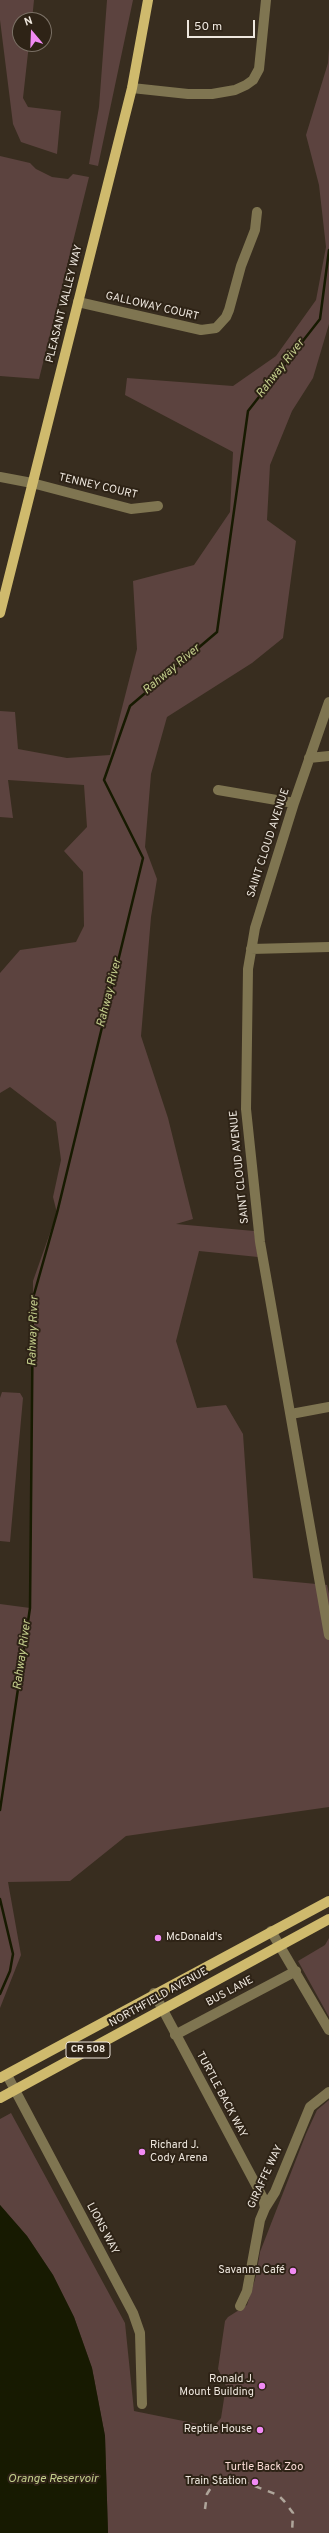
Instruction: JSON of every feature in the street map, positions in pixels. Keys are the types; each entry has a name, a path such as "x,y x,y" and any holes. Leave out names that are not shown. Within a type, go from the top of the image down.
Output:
{"main road":[{"name":"PLEASANT VALLEY WAY","path":"0,613 132,88 148,0"},
{"name":"NORTHFIELD AVENUE","path":"3,2077 154,1993 329,1901"},
{"name":"NORTHFIELD AVENUE","path":"0,2098 329,1919"}],"street":[{"path":"132,88 188,94 212,94 235,90 246,85 253,80 259,69 266,0"},
{"name":"GALLOWAY COURT","path":"78,302 201,330 216,328 226,318 229,310 241,266 255,230 257,212"},
{"name":"TENNEY COURT","path":"0,477 32,483 131,509 158,506"},
{"name":"SAINT CLOUD AVENUE","path":"329,702 294,803 255,928 248,969 246,1109 250,1164 260,1242 329,1635"},
{"path":"309,758 329,756"},
{"path":"218,790 294,803"},
{"path":"251,948 329,947"},
{"path":"291,1414 329,1407"},
{"path":"271,1931 296,1971 329,2030"},
{"name":"BUS LANE","path":"175,2035 296,1971"},
{"name":"TURTLE BACK WAY","path":"154,1993 162,2011 263,2198 265,2208"},
{"name":"LIONS WAY","path":"3,2077 15,2090 133,2313 140,2333 142,2404"},
{"name":"GIRAFFE WAY","path":"240,2306 247,2292 260,2220 265,2208 275,2192 310,2107 329,2092"}],"green space":[{"path":"0,0 34,0 33,12 12,12 12,52 28,52 23,98 28,107 61,111 57,154 21,142 13,124 0,20"},
{"path":"107,0 133,0 98,166 89,164 99,107"},
{"path":"329,48 329,324 313,378 292,411 270,465 267,520 296,541 283,638 252,663 167,717 151,774 145,847 157,879 151,917 141,1036 168,1118 193,1219 176,1224 254,1231 258,1257 199,1251 176,1341 197,1408 226,1405 243,1434 253,1578 327,1585 329,1594 329,1807 126,1836 70,1881 8,1882 21,1955 0,2008 0,1604 30,1608 33,1281 57,1213 53,1197 61,1160 56,1122 10,1087 0,1093 0,973 20,950 76,942 84,926 83,872 64,851 87,827 84,785 8,780 13,818 0,817 0,711 15,712 18,749 67,758 110,755 137,649 133,581 194,565 230,512 233,452 125,395 127,378 233,386 276,356 316,300 326,247 319,185 306,135 328,63"},
{"path":"0,156 30,163 36,169 52,177 68,179 73,174 89,177 39,379 0,376"},
{"path":"2,1392 20,1393 23,1398 10,1542 0,1541 0,1398"},
{"path":"329,1938 329,2017 298,1961 325,1945"},
{"name":"Turtle Back Zoo","path":"329,2100 329,2533 108,2533 105,2436 92,2368 74,2317 53,2275 27,2236 0,2205 0,2119 11,2113 125,2323 134,2411 208,2426 216,2424 221,2418 226,2386 218,2369 225,2321 228,2317 247,2305 256,2276 260,2252 306,2134 317,2110"}],"water":[{"name":"Orange Reservoir","path":"0,2205 27,2236 53,2275 74,2317 92,2368 105,2436 108,2533 0,2533"}],"waterway":[{"name":"Rahway River","path":"0,1810 30,1608 33,1298 57,1213 143,858 104,780 130,706 217,632 248,411 320,319 329,250"},
{"name":"Rahway River","path":"0,1899 13,1954 10,1971 0,1994"}],"railway":[{"path":"205,2509 207,2494 212,2486 228,2479 239,2480 278,2495 293,2513 292,2533"}],"place":[{"name":"McDonald's","path":"158,1938"},
{"name":"Richard J. Cody Arena","path":"142,2152"},
{"name":"Savanna Café","path":"293,2271"},
{"name":"Ronald J. Mount Building","path":"262,2386"},
{"name":"Reptile House","path":"260,2430"},
{"name":"Train Station","path":"255,2482"}]}
